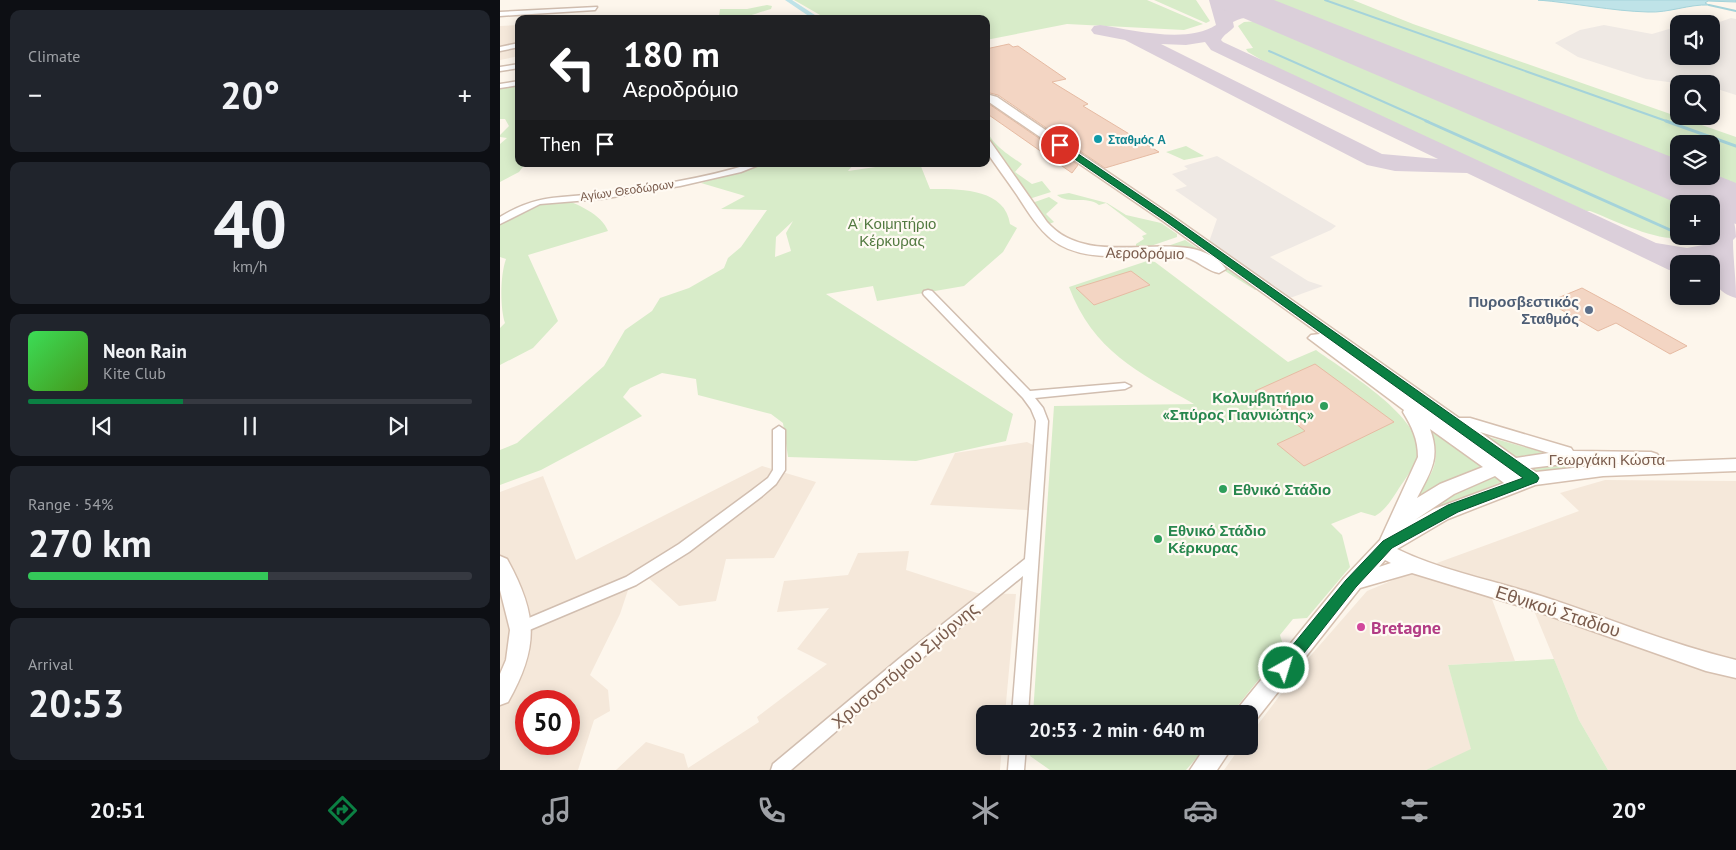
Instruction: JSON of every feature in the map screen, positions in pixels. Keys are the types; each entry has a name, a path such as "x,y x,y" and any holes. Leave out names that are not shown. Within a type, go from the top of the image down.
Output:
{"main road":[{"name":"Αεροδρόμιο","path":"990,98 1183,230 1402,400 1504,466"},
{"name":"Αεροδρόμιο","path":"990,149 1039,221 1054,236 1066,244 1089,252 1172,250 1198,255 1288,311 1437,410 1504,466"},
{"path":"1142,251 1181,239 1183,230"},
{"path":"1396,527 1401,509 1423,472 1428,453 1428,442 1423,429 1402,400"},
{"path":"1437,410 1495,433 1580,456"},
{"name":"Γεωργάκη Κώστα","path":"1254,705 1351,584 1385,548 1396,527 1438,494 1504,466 1580,456 1736,464"},
{"name":"Γεωργάκη Κώστα","path":"1385,548 1453,509 1525,481 1603,470 1736,464"},
{"path":"1504,466 1525,481"},
{"name":"Εθνικού Σταδίου","path":"1385,548 1412,565 1537,603 1706,662 1736,669"},
{"path":"500,564 518,610 522,627 514,668 500,695"},
{"path":"1202,770 1214,755"}],"street":[{"path":"500,14 595,8"},
{"path":"500,49 515,46"},
{"path":"500,70 515,67"},
{"path":"500,86 515,84"},
{"name":"Αγίων Θεοδώρων","path":"500,221 523,206 540,200 610,194 716,177 748,167"},
{"path":"928,293 1027,395 1041,414 1042,429 1021,705"},
{"path":"1027,395 1125,386"},
{"path":"522,627 631,581 684,548 756,494 772,481 779,470 779,430"},
{"name":"Χρυσοστόμου Σμύρνης","path":"779,770 906,663 1031,562"},
{"path":"1351,584 1380,573 1412,565"},
{"path":"1016,770 1017,755"}],"shaded area":[{"path":"1731,18 1736,19 1736,95 1720,90 1720,75 1670,75 1670,82 1646,79 1578,57 1555,43 1580,30 1604,25 1652,34 1670,29 1670,65 1720,65 1720,22"},
{"path":"515,25 515,57 500,60 500,26"},
{"path":"1217,156 1336,226 1270,257 1308,281 1323,286 1290,298 1209,242 1217,219 1175,190 1187,186 1172,174 1188,169 1184,166"},
{"path":"1027,442 1033,445 1028,510 930,505 955,453"},
{"path":"762,466 816,482 774,558 726,559 716,601 679,606 641,571 630,584 620,614 590,675 608,690 610,711 594,720 578,770 500,770 500,492 543,476 576,560"},
{"path":"1605,480 1736,481 1736,770 1608,770 1579,720 1528,596 1438,567 1437,563 1579,511 1560,493"},
{"path":"909,551 906,570 977,593 1016,594 1006,705 976,705 976,755 1001,755 1000,770 616,770 646,742 684,754 688,768 759,722 757,717 827,664 797,649 829,608 777,612 784,581 848,575 858,553"},
{"path":"1415,571 1490,594 1515,661 1448,665 1472,750 1426,770 1224,770 1235,755 1258,755 1258,724 1305,662 1367,591"}],"green space":[{"path":"794,0 1147,0 1203,24 1184,30 1067,24 990,39 990,15 820,15"},
{"path":"1154,0 1196,0 1210,21 1206,23"},
{"path":"1269,0 1353,0 1413,24 1670,114 1670,125 1702,125 1736,137 1736,185 1720,179 1720,135 1670,135 1670,158"},
{"path":"767,5 772,6 771,9 752,15 719,15 720,9 747,9"},
{"path":"1259,21 1670,197 1670,238 1639,231 1586,211 1275,68 1248,52 1246,49 1253,48 1238,26 1244,22"},
{"path":"515,85 515,167 523,167 519,172 500,182 500,144 507,138 500,137 500,135 509,126 505,119 500,119 500,87"},
{"path":"990,135 1002,150 1022,164 1015,172 1032,184 1042,181 1051,192 1029,199 990,141"},
{"path":"1186,146 1204,156 1184,160 1166,152"},
{"name":"Α' Κοιμητήριο Κέρκυρας","path":"753,167 851,167 848,171 875,167 921,167 930,189 954,189 979,193 999,203 1006,212 1010,224 1017,228 1003,252 964,286 877,301 873,286 826,294 1013,414 1006,441 916,461 788,457 783,423 771,414 698,395 696,379 662,373 630,388 623,397 642,416 541,470 500,485 500,450 517,443 604,366 625,330 652,311 660,298 689,288 724,268 728,258 741,247 767,210 721,209 745,196 701,183","holes":["793,221 786,233 791,251 775,257 776,237"]},
{"path":"1069,193 1107,203 1126,215 1161,223 1177,234 1177,237 1142,249 1078,248 1046,224 1032,203 1049,197 1058,203 1046,214 1054,222 1049,224 1077,246 1136,248 1136,244 1144,239 1142,236 1147,234 1106,203 1099,205 1089,201 1062,198 1057,195"},
{"path":"560,197 581,206 594,215 605,225 608,231 528,255 558,321 533,348 500,365 500,328 505,323 501,292 506,259 500,257 500,221 531,203"},
{"path":"1185,240 1258,289 1255,290 1200,255 1159,249"},
{"name":"Εθνικό Στάδιο","path":"1147,261 1155,262 1288,362 1316,350 1379,395 1395,409 1408,424 1416,439 1418,453 1413,468 1388,505 1380,513 1375,516 1361,512 1331,524 1342,535 1350,567 1307,618 1293,619 1280,635 1284,648 1238,705 1034,705 1054,406 1194,404 1136,370 1104,344 1079,309 1069,287"},
{"path":"1427,426 1484,466 1448,480 1419,496 1417,494 1429,477 1435,462 1435,445"},
{"path":"1478,434 1546,453 1514,457"},
{"path":"1558,462 1671,463 1563,468 1537,473 1530,469"},
{"path":"1492,476 1499,476 1504,481 1459,499 1410,523 1452,494"},
{"path":"1554,659 1579,720 1608,770 1426,770 1471,749 1448,665"},
{"path":"1199,755 1186,770 1050,770 1030,756"}],"water":[{"path":"1538,0 1736,0 1736,2 1708,1 1705,3 1709,5 1648,12"}],"building":[{"path":"1009,44 1013,47 1018,46 1066,79 1052,82 1088,104 1083,106 1159,152 1105,168 998,95 990,93 990,48"},
{"path":"990,105 1078,165 1072,173 990,116"},
{"path":"1131,271 1150,285 1094,305 1076,288"},
{"name":"Πυροσβεστικός Σταθμός","path":"1582,288 1687,346 1670,354 1616,323 1598,331 1548,302"},
{"name":"Κολυμβητήριο «Σπύρος Γιαννιώτης»","path":"1315,364 1394,422 1304,466 1277,444 1305,431 1255,391"}],"waterway":[{"path":"788,0 812,15"},
{"path":"1325,0 1669,122"},
{"path":"1709,5 1736,11"},
{"path":"1269,51 1429,122"},
{"path":"1426,121 1670,230"},
{"path":"1666,121 1736,146"}],"taxiway":[{"path":"1216,33 1225,27 1217,0"},
{"path":"1225,19 1239,13 1255,12 1286,20"},
{"path":"1100,30 1152,39"},
{"path":"1143,37 1186,40 1216,33"},
{"path":"1216,33 1212,40 1217,46 1670,260"},
{"path":"1131,36 1375,160 1395,164 1461,167"},
{"path":"1657,251 1687,256 1713,251 1721,231 1722,216 1714,202 1697,189"},
{"path":"1727,231 1720,238 1720,266 1725,278 1736,289"}],"runway":[{"path":"1237,0 1736,205"}],"place":[{"name":"Σταθμός Α","path":"1098,139"},
{"name":"Πυροσβεστικός Σταθμός","path":"1589,310"},
{"name":"Κολυμβητήριο «Σπύρος Γιαννιώτης»","path":"1324,406"},
{"name":"Εθνικό Στάδιο","path":"1223,489"},
{"name":"Εθνικό Στάδιο Κέρκυρας","path":"1158,539"},
{"name":"Bretagne","path":"1361,627"}],"route":[{"path":"1060,145 1167,218 1533,478 1453,509 1388,545 1351,584 1284,668"}]}
